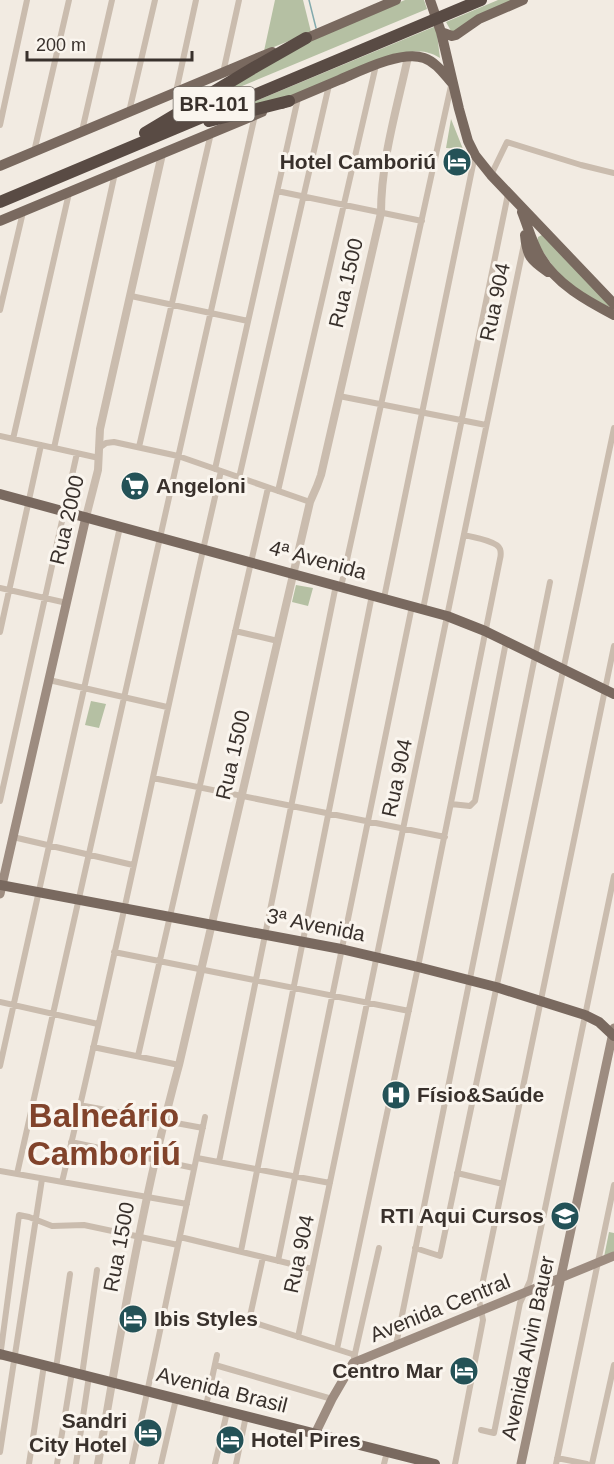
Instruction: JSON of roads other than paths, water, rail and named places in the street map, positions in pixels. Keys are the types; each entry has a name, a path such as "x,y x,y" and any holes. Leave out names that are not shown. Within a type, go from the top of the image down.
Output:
{"highway":[{"name":"BR-101","path":"435,15 461,0"},
{"name":"BR-101","path":"0,194 149,135 435,15 481,0"},
{"path":"149,135 255,67 306,38"},
{"path":"149,135 294,99"},
{"name":"BR-101","path":"0,202 149,135"}],"main road":[{"path":"0,166 396,0"},
{"path":"430,0 441,32 465,133 475,155 508,194 614,304"},
{"path":"441,32 456,35 478,19 523,0"},
{"path":"0,221 376,64 399,58 425,58 438,67 452,83"},
{"path":"520,206 526,230 541,259 560,280 588,302 614,315"},
{"name":"4ª Avenida","path":"0,494 447,616 485,631 609,692"},
{"name":"Rua 2000","path":"1,888 86,517"},
{"name":"3ª Avenida","path":"1,888 123,908 377,957 496,987 585,1015 614,1033"},
{"name":"Avenida Alvin Bauer","path":"521,1464 614,1033"},
{"name":"Avenida Central","path":"315,1434 354,1359 396,1345 614,1256"},
{"name":"Avenida Brasil","path":"0,1355 435,1464"}],"street":[{"path":"0,125 27,0"},
{"path":"34,152 69,0"},
{"path":"82,132 112,0"},
{"path":"129,112 155,0"},
{"path":"176,93 196,0"},
{"path":"223,73 239,0"},
{"name":"Rua 1500","path":"98,1464 138,1237 155,1159 202,969 310,502 321,475 381,213 383,169 408,57"},
{"path":"278,491 376,64"},
{"path":"219,1162 338,586 452,83"},
{"path":"239,478 329,84"},
{"path":"62,1182 203,549 294,99"},
{"path":"17,1174 255,115"},
{"path":"139,447 211,133"},
{"path":"491,175 507,142 614,173"},
{"name":"Rua 2000","path":"86,517 98,470 100,429 162,154"},
{"path":"384,598 475,155"},
{"path":"54,448 115,173"},
{"path":"277,191 422,221"},
{"path":"13,439 69,193"},
{"path":"423,609 508,194"},
{"path":"0,310 23,212"},
{"name":"Rua 904","path":"298,1337 526,230"},
{"path":"131,296 248,321"},
{"path":"339,396 486,425"},
{"path":"415,1248 440,1256 614,428"},
{"path":"0,436 99,458"},
{"path":"99,448 106,443 114,442 178,456 310,502"},
{"path":"0,632 41,445"},
{"path":"0,801 77,453"},
{"path":"138,1056 268,488"},
{"path":"0,1066 120,526"},
{"path":"337,1349 445,837 501,552 499,546 494,543 464,535"},
{"path":"396,1345 550,582"},
{"path":"0,588 67,603"},
{"path":"241,1251 372,595"},
{"path":"278,1260 412,606"},
{"path":"235,631 278,641"},
{"path":"451,804 470,806 475,801 506,642"},
{"path":"455,1464 483,1320 479,1300 541,1001 609,692 614,646"},
{"path":"49,680 167,707"},
{"path":"0,759 9,761"},
{"path":"153,778 445,837"},
{"path":"13,837 133,865"},
{"path":"481,1430 494,1433 520,1303 530,1281 614,876"},
{"path":"114,952 409,1011"},
{"path":"0,1002 98,1023"},
{"path":"93,1047 179,1065"},
{"path":"79,1105 203,1128"},
{"path":"132,1464 205,1117"},
{"path":"71,1142 195,1168"},
{"path":"196,1158 330,1183"},
{"path":"0,1171 187,1204"},
{"path":"457,1173 503,1184"},
{"path":"0,1452 42,1179"},
{"path":"587,1464 557,1461 614,1185"},
{"path":"0,1355 19,1215 52,1226 84,1225 178,1245"},
{"path":"180,1237 312,1269"},
{"path":"263,1257 249,1321 337,1349 354,1359 379,1248"},
{"path":"76,1464 81,1374 97,1270"},
{"path":"56,1368 70,1274"},
{"path":"206,1406 217,1355"},
{"path":"29,1464 44,1365"},
{"path":"215,1365 332,1399"},
{"path":"592,1464 614,1365"},
{"path":"57,1464 81,1374"},
{"path":"161,1464 176,1399"},
{"path":"215,1464 227,1412"},
{"path":"236,1464 246,1416"},
{"path":"384,1464 387,1452"}],"waterway":[{"path":"309,0 316,28"}],"place":[{"name":"Hotel Camboriú","path":"457,162"},
{"name":"Angeloni","path":"135,486"},
{"name":"Físio&Saúde","path":"396,1095"},
{"name":"RTI Aqui Cursos","path":"565,1216"},
{"name":"Ibis Styles","path":"133,1319"},
{"name":"Centro Mar","path":"464,1371"},
{"name":"Sandri City Hotel","path":"148,1433"},
{"name":"Hotel Pires","path":"230,1440"}],"district":[{"name":"Balneário Camboriú","path":"104,1134"}]}
